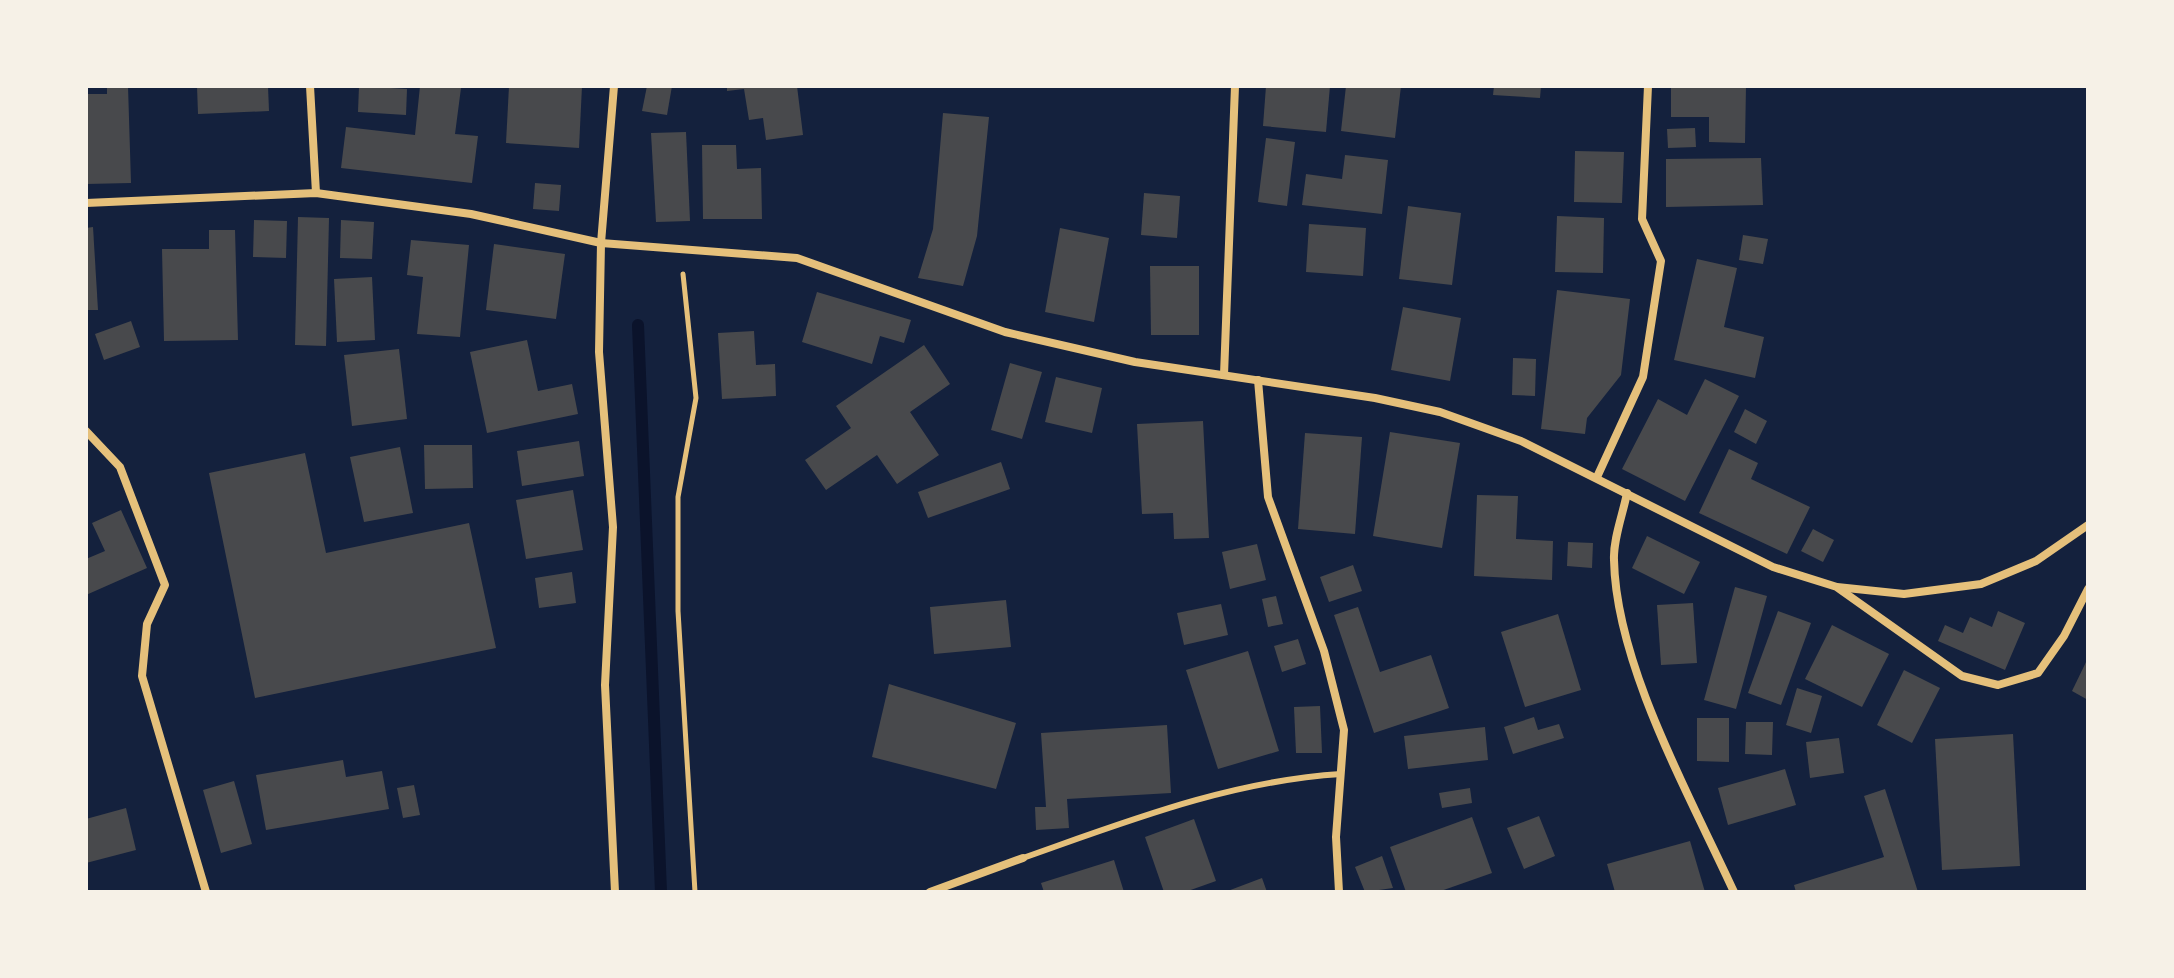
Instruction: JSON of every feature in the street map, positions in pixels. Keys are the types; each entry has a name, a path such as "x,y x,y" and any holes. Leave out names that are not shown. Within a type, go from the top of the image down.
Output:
{"street":[{"path":"310,86 316,193"},
{"path":"614,86 601,243 599,352 613,527 605,685 615,892"},
{"path":"1224,375 1235,86"},
{"path":"1597,477 1643,377 1661,261 1642,219 1648,86"},
{"path":"86,203 316,193 471,214 601,243 797,258 1005,332 1135,362 1440,412 1521,441 1773,567 1837,587 1904,594 1981,584 2036,561 2088,525"},
{"path":"1258,380 1268,497 1324,651 1344,730 1336,837 1339,892"},
{"path":"86,431 120,467 165,585 147,624 142,676 206,892"},
{"path":"1627,493 1614,558 1628,649 1654,717 1734,892"},
{"path":"1837,587 1962,676 1998,685 2038,673 2064,636 2088,589"},
{"path":"930,892 1023,858"}],"lane":[{"path":"1023,858 1208,794 1285,778 1341,774"}],"path":[{"path":"680,249 696,398 678,497 678,568 695,892"}],"building":[{"path":"107,86 128,86 131,183 86,184 86,94 107,94"},
{"path":"197,86 268,86 269,111 198,114"},
{"path":"359,86 407,89 406,115 358,112"},
{"path":"420,86 461,88 455,134 478,136 472,183 341,168 346,127 415,135"},
{"path":"509,86 582,86 579,148 506,143"},
{"path":"647,86 672,86 667,115 642,111"},
{"path":"727,86 797,86 803,135 766,140 763,118 749,120 744,89 727,91"},
{"path":"1266,86 1330,86 1326,132 1263,126"},
{"path":"1346,86 1401,86 1395,138 1341,131"},
{"path":"1494,86 1541,86 1540,98 1493,95"},
{"path":"1671,86 1746,86 1745,143 1709,142 1709,117 1671,117"},
{"path":"943,113 989,117 977,236 963,286 918,278 933,229"},
{"path":"1695,128 1696,147 1668,148 1667,129"},
{"path":"686,132 690,221 656,222 651,133"},
{"path":"1266,138 1295,142 1287,206 1258,202"},
{"path":"702,145 736,145 737,169 761,168 762,219 703,219"},
{"path":"1575,151 1624,152 1622,203 1574,202"},
{"path":"1345,155 1388,160 1382,214 1302,205 1306,174 1342,179"},
{"path":"1761,158 1763,205 1666,207 1666,159"},
{"path":"535,183 561,185 559,211 533,209"},
{"path":"1144,193 1180,196 1177,238 1141,235"},
{"path":"1408,206 1461,213 1452,285 1399,279"},
{"path":"1557,216 1604,218 1603,273 1555,272"},
{"path":"298,217 329,218 326,346 295,345"},
{"path":"254,220 287,221 286,258 253,257"},
{"path":"341,220 374,222 372,259 340,258"},
{"path":"1309,224 1366,228 1363,276 1306,272"},
{"path":"93,227 98,310 86,310 86,228"},
{"path":"1060,228 1109,238 1094,322 1045,312"},
{"path":"209,230 235,230 238,340 164,341 162,249 209,249"},
{"path":"1743,235 1768,239 1763,264 1739,260"},
{"path":"411,240 469,245 460,337 417,334 423,277 407,275"},
{"path":"494,244 565,254 556,319 486,310"},
{"path":"1697,259 1737,268 1724,327 1764,337 1755,378 1674,360"},
{"path":"1150,266 1199,266 1199,335 1151,335"},
{"path":"372,277 375,340 337,342 334,279"},
{"path":"1557,290 1630,299 1621,375 1587,418 1585,434 1541,429"},
{"path":"817,292 911,320 904,343 880,336 872,364 802,342"},
{"path":"1403,307 1461,318 1450,381 1391,370"},
{"path":"131,321 140,347 104,360 95,334"},
{"path":"754,331 756,365 775,364 776,396 722,399 718,333"},
{"path":"527,340 538,391 572,384 578,414 487,433 470,352"},
{"path":"924,345 950,384 910,412 939,455 897,484 877,455 826,490 805,460 851,428 836,406"},
{"path":"399,349 407,419 352,426 344,355"},
{"path":"1513,358 1536,359 1535,396 1512,395"},
{"path":"1010,363 1042,372 1022,439 991,430"},
{"path":"1056,377 1102,388 1092,433 1045,422"},
{"path":"1705,379 1739,396 1685,501 1622,469 1658,399 1687,415"},
{"path":"1745,409 1767,421 1756,444 1734,432"},
{"path":"1203,421 1209,538 1174,539 1173,513 1142,514 1137,424"},
{"path":"1390,432 1460,443 1442,548 1373,536"},
{"path":"1305,433 1362,437 1355,534 1298,529"},
{"path":"579,441 584,476 522,486 517,451"},
{"path":"424,445 472,445 473,488 425,489"},
{"path":"400,447 413,513 364,522 350,457"},
{"path":"1729,449 1758,463 1751,479 1810,507 1787,554 1699,513"},
{"path":"305,453 326,553 469,523 496,648 255,698 209,473"},
{"path":"1001,462 1010,489 928,518 918,492"},
{"path":"573,490 583,550 526,559 516,500"},
{"path":"1477,495 1518,496 1516,539 1553,541 1552,580 1474,576"},
{"path":"121,510 147,568 86,595 86,559 105,551 92,523"},
{"path":"1813,529 1834,540 1823,562 1801,551"},
{"path":"1647,536 1700,562 1684,594 1632,568"},
{"path":"1568,542 1593,543 1592,568 1567,566"},
{"path":"1257,544 1266,580 1230,589 1222,552"},
{"path":"1353,565 1362,591 1329,602 1320,577"},
{"path":"572,572 576,603 539,608 535,578"},
{"path":"1735,587 1767,596 1736,709 1704,700"},
{"path":"1276,596 1283,624 1268,627 1262,599"},
{"path":"1006,600 1011,647 934,654 930,607"},
{"path":"1693,603 1697,663 1661,665 1657,605"},
{"path":"1221,604 1228,635 1184,645 1177,613"},
{"path":"1358,607 1380,672 1431,655 1449,708 1374,733 1334,615"},
{"path":"1778,611 1811,623 1781,705 1748,693"},
{"path":"1998,611 2025,623 2005,670 1938,641 1945,625 1963,633 1970,617 1992,627"},
{"path":"1558,614 1581,690 1525,707 1501,632"},
{"path":"1832,625 1889,654 1862,707 1805,679"},
{"path":"1298,639 1306,664 1282,672 1274,646"},
{"path":"1248,651 1279,751 1218,769 1186,670"},
{"path":"2088,658 2088,700 2072,691"},
{"path":"1904,670 1940,688 1912,743 1877,725"},
{"path":"889,684 1016,723 996,789 872,757"},
{"path":"1797,688 1822,696 1811,733 1786,725"},
{"path":"1320,706 1322,753 1296,753 1294,707"},
{"path":"1534,717 1538,730 1559,724 1564,738 1513,754 1504,727"},
{"path":"1697,718 1729,718 1729,762 1697,761"},
{"path":"1746,722 1773,722 1772,755 1745,754"},
{"path":"1167,725 1171,793 1067,799 1069,828 1036,830 1035,807 1046,807 1041,733"},
{"path":"1485,727 1488,760 1408,769 1404,736"},
{"path":"2013,734 2020,866 1942,870 1935,739"},
{"path":"1839,738 1844,773 1810,778 1806,742"},
{"path":"343,760 346,777 382,771 389,809 266,830 256,775"},
{"path":"1785,769 1796,805 1728,825 1718,788"},
{"path":"234,781 252,844 221,853 203,790"},
{"path":"414,785 420,815 403,818 397,788"},
{"path":"1470,788 1472,803 1442,808 1439,793"},
{"path":"1885,789 1918,892 1796,892 1794,885 1884,857 1864,796"},
{"path":"126,808 136,850 86,863 86,819"},
{"path":"1539,816 1555,856 1524,869 1507,828"},
{"path":"1472,817 1492,873 1438,892 1406,892 1390,847"},
{"path":"1194,819 1216,881 1185,892 1164,892 1145,837"},
{"path":"1690,841 1705,892 1615,892 1607,864"},
{"path":"1382,856 1393,888 1365,892 1355,867"},
{"path":"1114,860 1124,892 1044,892 1041,883"},
{"path":"1262,878 1267,892 1225,892"}],"waterway":[{"path":"638,325 661,892"}]}
